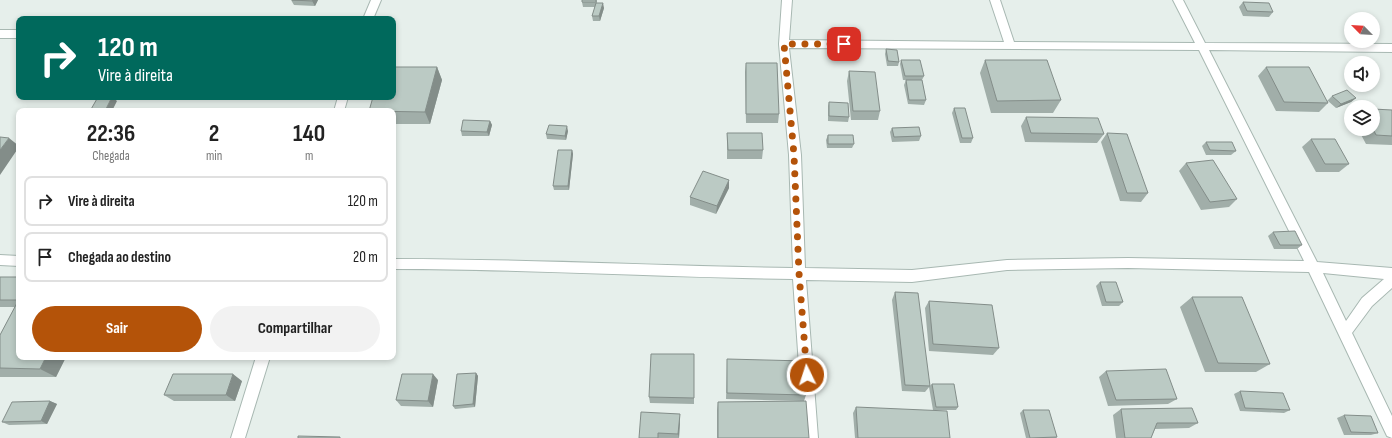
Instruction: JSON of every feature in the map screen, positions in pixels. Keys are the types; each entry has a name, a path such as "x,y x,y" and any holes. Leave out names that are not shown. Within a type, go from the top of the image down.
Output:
{"street":[{"path":"369,16 376,0"},
{"path":"787,0 784,44 794,155 799,273 811,438"},
{"path":"996,0 1010,46"},
{"path":"1178,0 1281,200 1392,431"},
{"path":"0,34 16,34"},
{"path":"784,44 1202,48 1392,48"},
{"path":"0,260 16,261"},
{"path":"396,264 478,264 644,271 912,276 966,272 1007,265 1128,263 1313,267 1392,274"},
{"path":"1345,332 1367,302 1392,280"},
{"path":"238,438 262,360"}],"building":[{"path":"292,0 313,0 312,1"},
{"path":"582,0 596,0 596,2 582,2"},
{"path":"1243,2 1269,3 1273,12 1247,11"},
{"path":"596,3 603,3 599,16 592,16"},
{"path":"886,49 897,50 899,62 888,61"},
{"path":"901,60 920,60 924,76 905,76"},
{"path":"985,60 1047,60 1061,100 997,101"},
{"path":"746,63 777,63 779,114 746,114"},
{"path":"396,67 437,67 425,112 396,111 396,108 370,108 372,100 396,100"},
{"path":"1266,67 1309,67 1328,103 1284,102"},
{"path":"849,71 875,72 880,111 853,111"},
{"path":"906,80 922,80 926,100 909,100"},
{"path":"1344,91 1349,92 1356,98 1344,100 1344,103 1341,104 1332,96"},
{"path":"96,100 110,100 106,108 92,108"},
{"path":"829,102 848,103 849,117 829,116"},
{"path":"954,108 965,108 973,138 962,138"},
{"path":"1380,109 1392,110 1392,136 1380,135"},
{"path":"1026,117 1098,118 1104,134 1031,133"},
{"path":"463,120 490,121 487,132 461,131"},
{"path":"549,125 567,126 565,136 546,134"},
{"path":"919,127 921,136 894,137 892,128"},
{"path":"727,133 762,133 763,150 728,150"},
{"path":"1107,133 1127,134 1148,193 1127,193"},
{"path":"828,135 853,135 854,144 828,144"},
{"path":"0,137 9,138 0,150"},
{"path":"1311,139 1335,139 1349,164 1325,164"},
{"path":"1206,142 1232,142 1236,151 1210,150"},
{"path":"558,150 572,150 568,186 553,186"},
{"path":"1213,160 1237,199 1210,202 1186,163"},
{"path":"703,171 729,180 717,206 690,197"},
{"path":"1295,231 1302,245 1280,245 1273,232"},
{"path":"0,277 16,277 16,300 0,300"},
{"path":"1100,282 1116,282 1123,302 1106,302"},
{"path":"895,292 918,293 930,386 905,385"},
{"path":"1192,297 1242,297 1270,364 1218,363"},
{"path":"929,301 992,305 999,348 933,344"},
{"path":"16,305 16,360 44,360 40,369 0,368 0,335"},
{"path":"651,354 694,354 694,398 649,397"},
{"path":"727,359 804,361 806,395 727,393"},
{"path":"1166,369 1177,399 1116,400 1106,371"},
{"path":"476,373 473,404 453,406 457,374"},
{"path":"173,374 233,374 226,395 164,395"},
{"path":"402,374 433,374 428,401 396,400"},
{"path":"932,384 954,384 958,407 936,407"},
{"path":"1240,391 1283,393 1290,410 1245,408"},
{"path":"50,401 41,421 2,422 12,402"},
{"path":"806,401 809,438 718,438 718,402"},
{"path":"856,407 947,411 950,438 858,438"},
{"path":"1192,408 1198,423 1157,423 1151,438 1125,438 1121,409"},
{"path":"1023,410 1049,410 1057,437 1030,438"},
{"path":"641,412 680,414 678,434 658,433 658,438 639,438"},
{"path":"1344,415 1371,416 1378,433 1351,432"},
{"path":"298,436 340,437 340,438 298,438"}],"route":[{"path":"807,375 799,273 794,155 784,44 844,44"}]}
